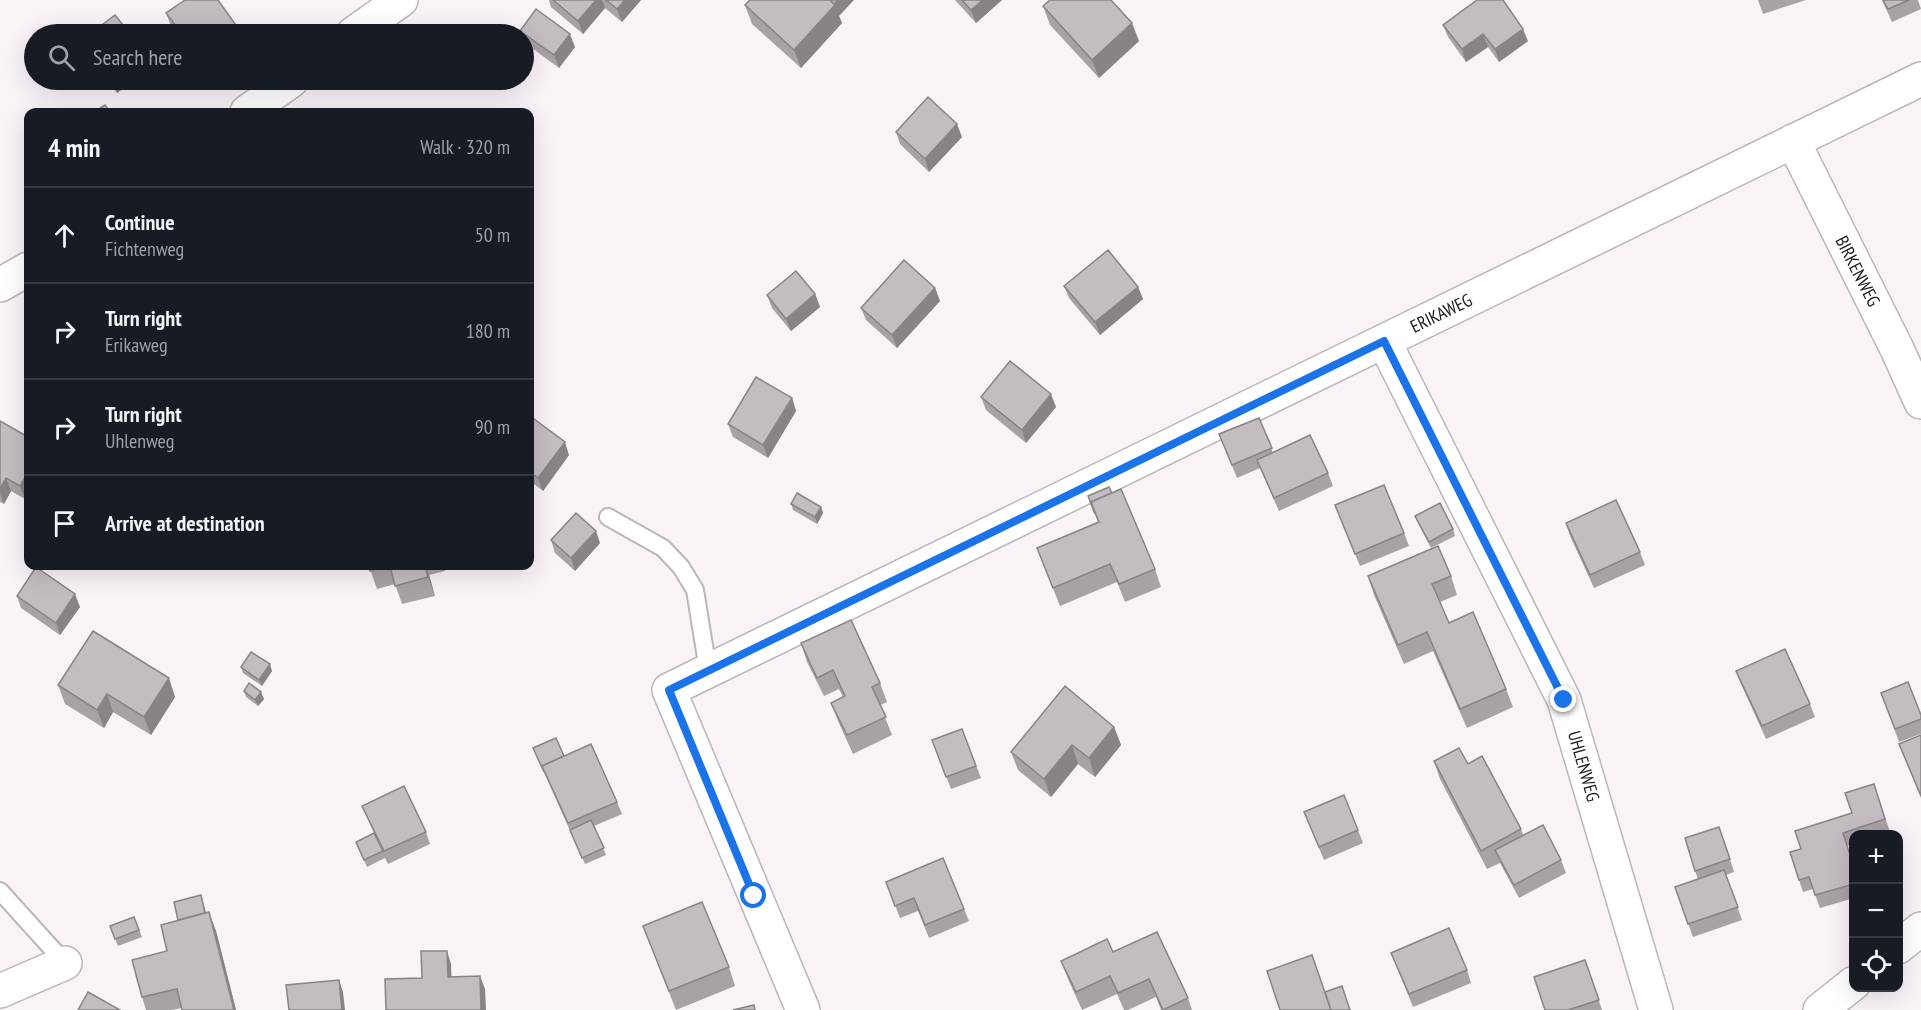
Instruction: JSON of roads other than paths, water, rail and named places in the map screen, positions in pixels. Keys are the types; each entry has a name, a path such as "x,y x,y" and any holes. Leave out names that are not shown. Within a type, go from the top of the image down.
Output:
{"street":[{"path":"367,24 401,0"},
{"name":"ERIKAWEG","path":"803,1010 669,690 1921,79"},
{"path":"254,108 278,90"},
{"name":"BIRKENWEG","path":"1793,141 1898,349 1921,402"},
{"path":"0,285 24,271"},
{"name":"UHLENWEG","path":"1384,341 1564,700 1656,1010"},
{"path":"1903,944 1921,929"},
{"path":"0,992 65,963"},
{"path":"1820,1010 1849,987"}],"lane":[{"path":"608,517 663,548 681,567 695,590 708,670"},
{"path":"0,891 65,963"}]}
